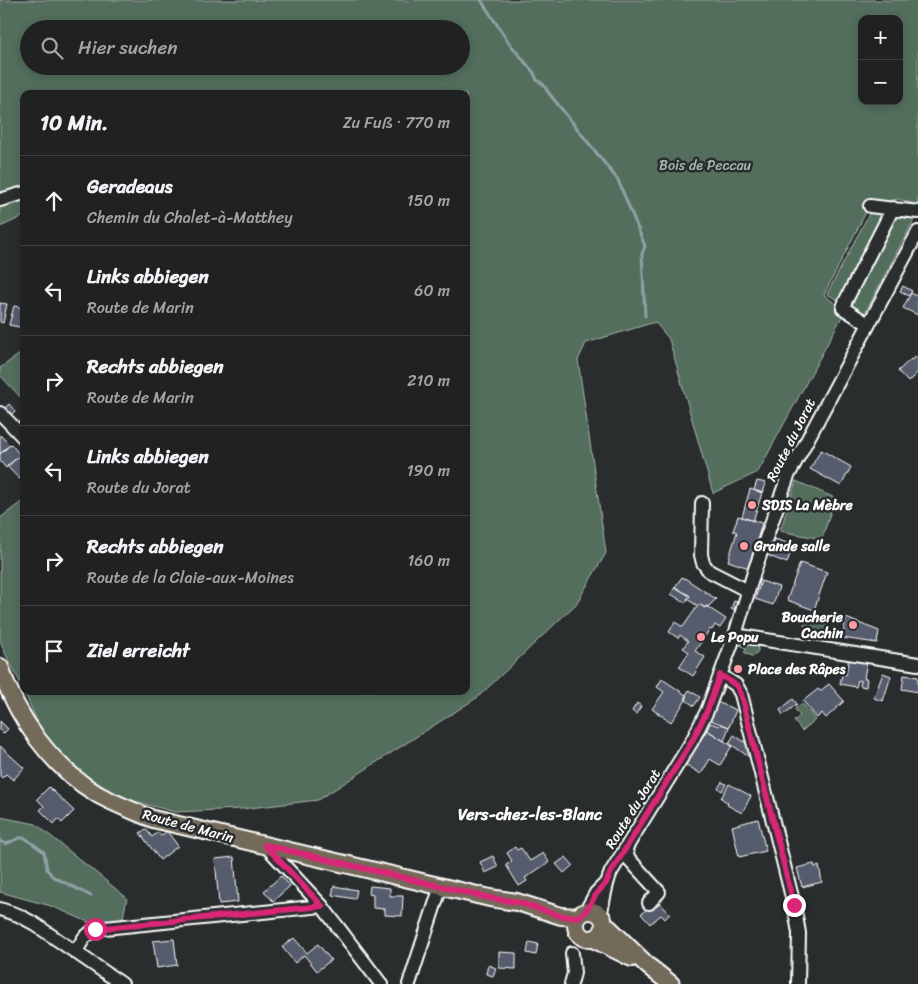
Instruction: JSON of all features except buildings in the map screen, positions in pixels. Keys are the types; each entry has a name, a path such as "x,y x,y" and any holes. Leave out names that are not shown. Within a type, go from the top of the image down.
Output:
{"main road":[{"name":"Route de Marin","path":"0,667 13,700 34,734 54,759 80,782 122,806 153,819 490,898 513,909 589,919"},
{"path":"648,966 593,939 584,938 589,919 648,966 670,984"}],"street":[{"path":"0,200 20,194"},
{"path":"870,206 918,212"},
{"path":"868,324 843,308 844,302 893,208"},
{"name":"Route du Jorat","path":"589,919 611,872 692,741 707,711 735,635 748,591 788,476 918,232"},
{"path":"0,413 20,434"},
{"path":"702,503 702,563 709,571 748,591"},
{"path":"735,635 918,664"},
{"path":"720,675 736,685 741,694 766,790 799,933 798,984"},
{"path":"265,845 322,906 381,984"},
{"path":"626,850 628,858 659,892 649,903"},
{"path":"408,984 441,886"},
{"path":"76,951 84,938 95,929 322,906"},
{"path":"0,909 18,915 33,923 122,984"},
{"path":"571,984 574,973 572,953"}],"green space":[{"name":"Bois de Peccau","path":"0,0 918,0 918,205 898,199 870,204 824,295 845,311 758,472 713,493 669,339 655,322 586,343 578,360 606,553 576,604 478,697 318,800 241,809 175,812 119,797 76,769 42,733 26,695 470,695 470,90 20,90 20,218 0,227"},
{"path":"871,210 915,218 864,315 827,294"},
{"path":"20,354 20,397 0,375 0,368"},
{"path":"796,481 835,498 822,539 780,531"},
{"path":"20,503 20,682 0,639 0,518"},
{"path":"823,620 826,623 825,631 819,633 806,628 804,625 805,621"},
{"path":"738,642 757,643 758,651 753,657 744,652 747,649"},
{"path":"802,703 815,720 802,731 794,721 800,716 795,709"},
{"path":"0,817 36,824 127,898 122,922 93,924 51,906 0,892"}],"waterway":[{"path":"481,0 509,43 534,73 537,80 544,85 618,180 645,246 642,254 645,316"},
{"path":"0,841 6,844 19,838 25,838 44,852 47,869 52,876 91,896"}],"place":[{"name":"SDIS La Mèbre","path":"752,505"},
{"name":"Grande salle","path":"744,546"},
{"name":"Boucherie Cachin","path":"853,625"},
{"name":"Le Popu","path":"701,637"},
{"name":"Place des Râpes","path":"738,669"}],"district":[{"name":"Vers-chez-les-Blanc","path":"530,814"}],"route":[{"path":"95,929 322,906 265,845 490,898 517,902 561,916 578,917 586,911 596,894 606,883 692,741 707,711 720,675 736,685 741,694 794,905"}]}
